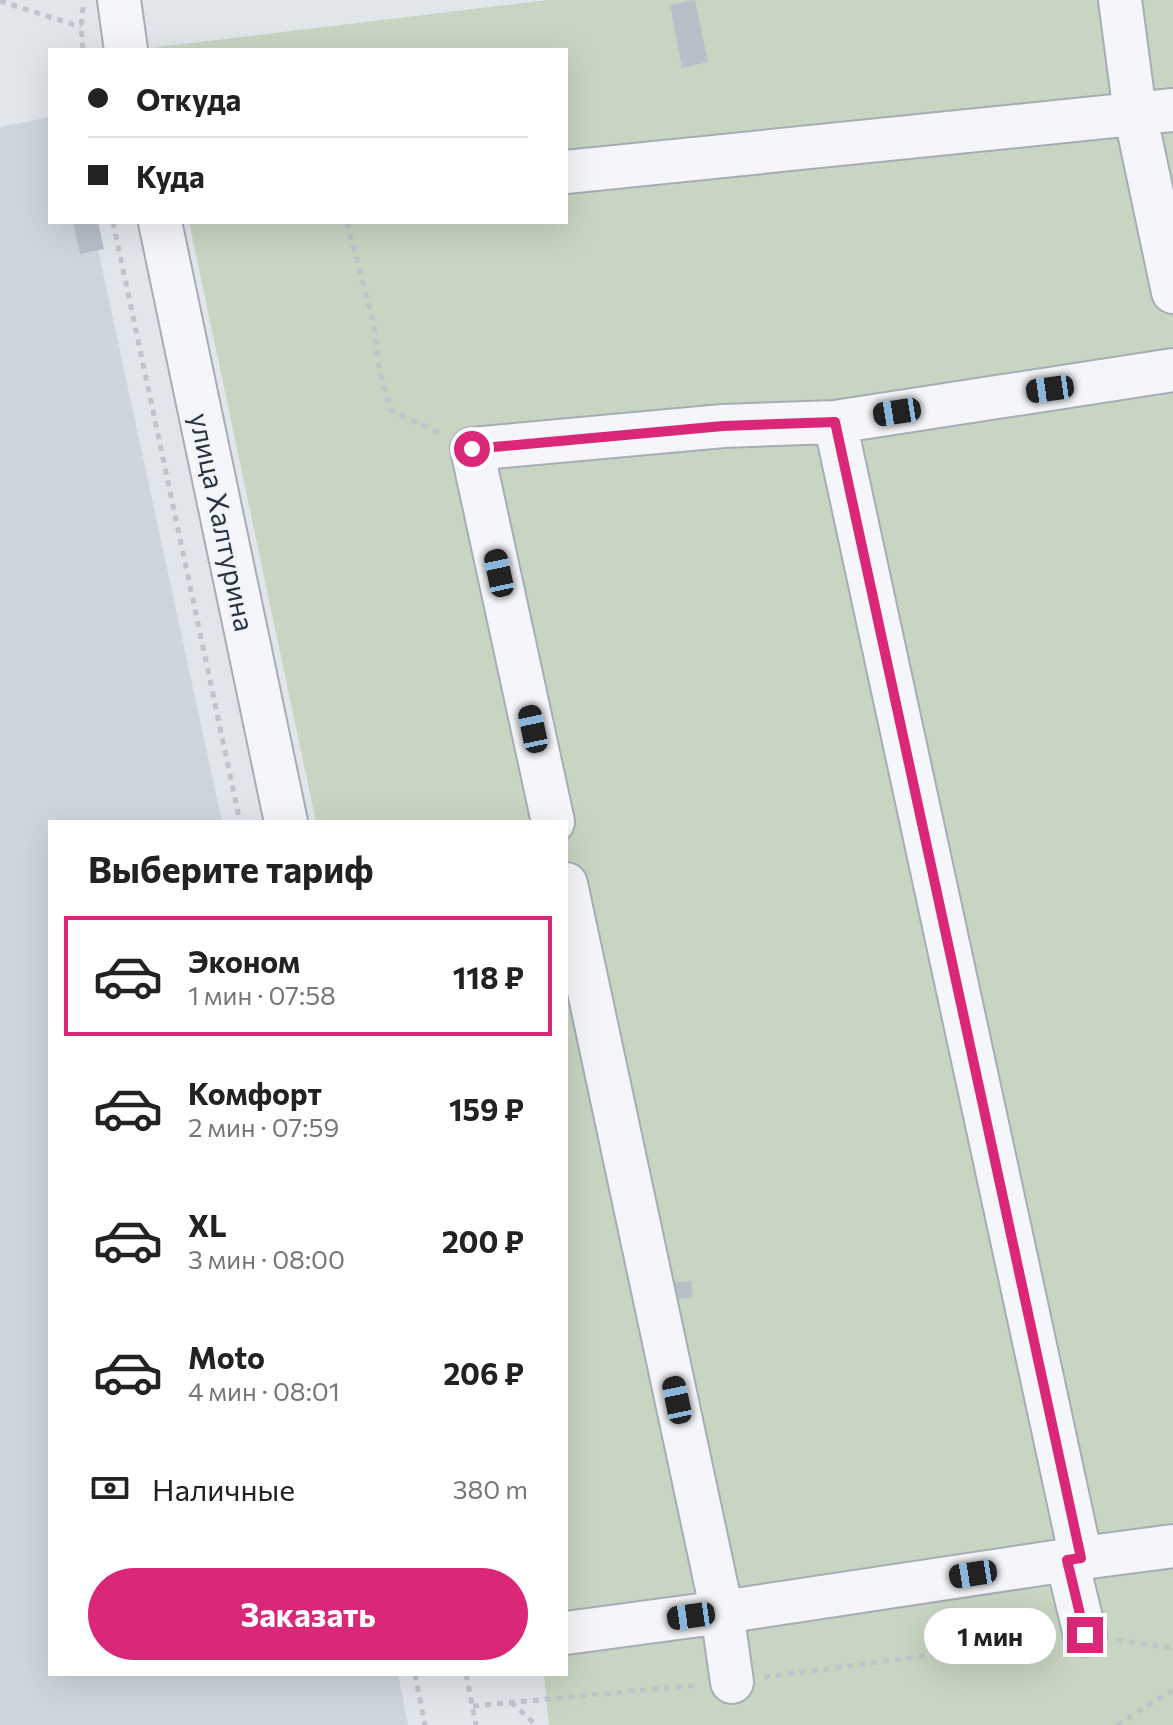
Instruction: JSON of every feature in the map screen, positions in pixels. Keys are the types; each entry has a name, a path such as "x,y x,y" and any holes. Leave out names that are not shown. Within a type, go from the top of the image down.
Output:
{"street":[{"path":"119,0 126,48"},
{"path":"1120,0 1154,112 1173,292"},
{"path":"568,172 1154,112"},
{"name":"улица Халтурина","path":"160,224 286,820"},
{"path":"553,820 472,449 723,426 835,422 1173,370"},
{"path":"835,422 1074,1559 1085,1635"},
{"path":"568,893 722,1612 732,1682"},
{"path":"568,1633 1173,1546"}],"path":[{"path":"83,48 84,0"},
{"path":"0,1 81,27"},
{"path":"114,224 240,820"},
{"path":"348,224 373,321 380,373 391,410 472,449"},
{"path":"473,1706 732,1682 1085,1635 1173,1648"},
{"path":"415,1676 425,1725"},
{"path":"466,1676 476,1725"},
{"path":"1117,1725 1173,1690"},
{"path":"511,1702 536,1725"}],"shaded area":[{"path":"48,117 48,224 92,224 222,820 48,820 48,1676 398,1676 408,1725 0,1725 0,127"}],"green space":[{"path":"548,0 1173,0 1173,1725 549,1725 544,1676 568,1676 568,820 316,820 189,224 568,224 568,48 150,48"}],"building":[{"path":"695,0 708,62 682,68 670,5"},
{"path":"73,224 98,224 104,249 80,254"},
{"path":"691,1281 693,1297 671,1300 668,1283"}],"route":[{"path":"472,449 723,426 835,422 1081,1558 1067,1560 1085,1635"}]}
